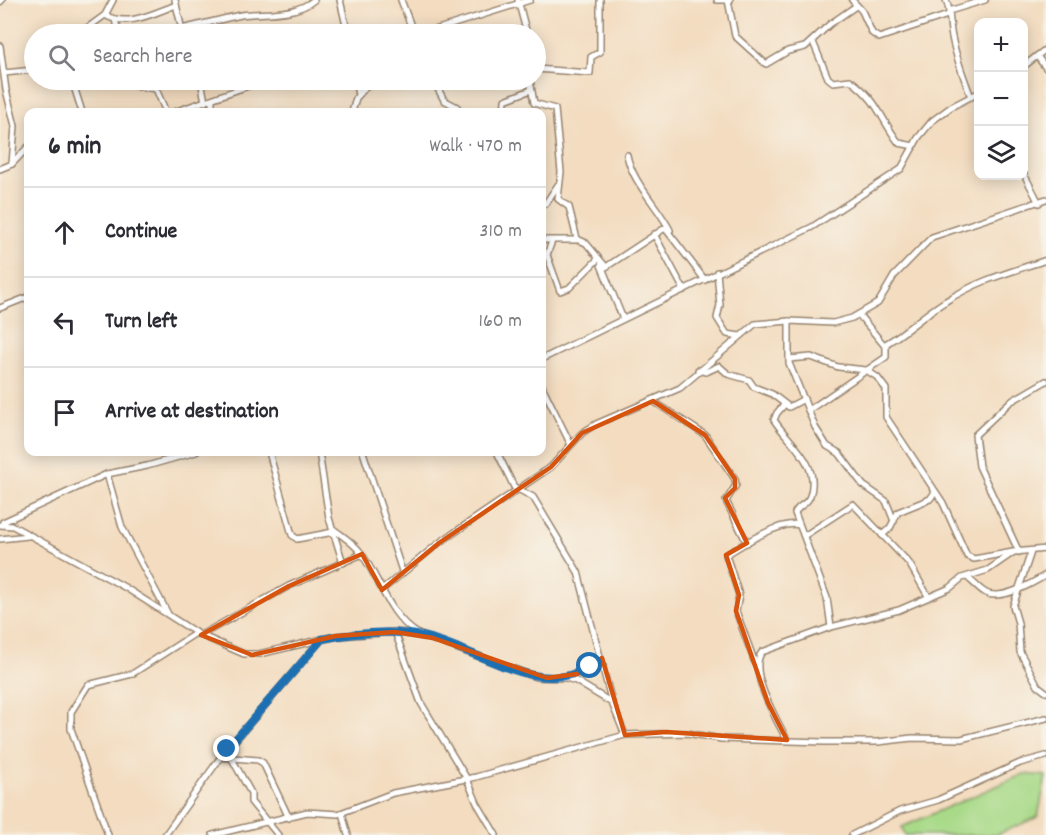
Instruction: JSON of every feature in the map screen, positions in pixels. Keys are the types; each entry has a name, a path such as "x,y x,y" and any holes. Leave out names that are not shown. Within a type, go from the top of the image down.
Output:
{"street":[{"path":"93,24 105,15 112,0"},
{"path":"209,24 240,15 304,7 314,0"},
{"path":"340,0 346,24"},
{"path":"401,0 410,24"},
{"path":"452,24 530,0"},
{"path":"546,70 590,73 591,57 600,51 600,0"},
{"path":"717,0 729,0 735,36 764,63 771,63 788,51 813,42 830,24 856,6"},
{"path":"852,0 872,33 879,38 985,0"},
{"path":"546,356 812,227 901,169 932,121 951,107 972,97 957,57 946,0"},
{"path":"105,15 115,20 138,18 175,2 180,24"},
{"path":"519,2 524,24"},
{"path":"115,20 116,24"},
{"path":"813,42 828,78 834,82 850,80 863,90 876,104 899,143 914,146"},
{"path":"0,46 15,126 12,164"},
{"path":"1028,62 1046,49"},
{"path":"1037,56 1046,68"},
{"path":"4,73 24,71"},
{"path":"75,90 81,108"},
{"path":"156,90 164,108"},
{"path":"203,90 205,102"},
{"path":"186,108 238,90"},
{"path":"357,90 358,95"},
{"path":"353,108 358,95 363,90"},
{"path":"438,90 444,100 458,108"},
{"path":"504,108 505,100 531,90 536,105 555,109 561,153 558,199 569,207 571,222 578,240"},
{"path":"212,100 212,108"},
{"path":"0,168 12,164 24,151"},
{"path":"627,155 630,168 656,204 672,234 705,280"},
{"path":"1026,180 1039,203"},
{"path":"546,203 560,184"},
{"path":"382,590 402,571 453,533 551,467 570,443 596,424 680,388 698,370 758,322 833,323 859,315 878,303 894,276 932,237 1046,200"},
{"path":"602,265 608,266 664,228 672,234"},
{"path":"654,234 684,290"},
{"path":"546,240 578,240 586,243 602,265 623,319"},
{"path":"552,241 547,255 560,291 569,288 598,259"},
{"path":"886,344 948,299 1000,273 1046,260"},
{"path":"717,272 718,324 727,334 740,336"},
{"path":"0,308 24,299"},
{"path":"859,315 880,342 886,344"},
{"path":"789,321 789,359 815,427 827,446 839,453 863,485 886,501 894,521"},
{"path":"809,410 886,357 886,344"},
{"path":"789,359 811,357 838,367 866,370 886,389 886,417 935,491 969,558 1046,549"},
{"path":"698,370 706,372 719,366 728,374 749,380 754,387 777,397 784,405 793,406 804,399"},
{"path":"1017,552 980,466 975,435 1010,402 1046,381"},
{"path":"546,394 570,443"},
{"path":"652,401 705,435 711,442 735,479 736,485 726,501 747,543"},
{"path":"784,405 777,413 775,421 803,457 813,479 807,502 795,511 827,598 831,627"},
{"path":"1,523 107,474 182,456"},
{"path":"270,456 292,535 299,538 333,530 353,544 362,554 401,622 420,635"},
{"path":"320,456 333,530 343,563"},
{"path":"364,456 402,571"},
{"path":"499,456 512,484 533,497 578,572 612,703 624,735"},
{"path":"107,474 122,527 168,615"},
{"path":"882,535 894,521 898,512 930,499 935,491"},
{"path":"804,536 852,504 909,563 928,596"},
{"path":"1,523 13,526 126,588 199,634 244,654 252,655 322,639 395,632 420,635 536,677 566,678 596,690 612,703"},
{"path":"787,740 768,703 736,611 739,595 726,557 747,543 788,524 799,525"},
{"path":"0,539 16,535 30,536"},
{"path":"755,663 762,652 769,648 831,627 899,610 967,577 988,570 1017,552"},
{"path":"1031,552 1013,606 1018,623 1019,646 1036,682 1046,692"},
{"path":"108,835 71,729 70,711 88,685 132,674 199,634 289,586 362,554"},
{"path":"967,577 989,594 1020,589 1046,575"},
{"path":"395,632 421,703 467,779 477,803 496,835"},
{"path":"165,835 221,756 322,639"},
{"path":"566,678 593,665 603,666"},
{"path":"213,835 314,812 334,815 393,793 467,779 624,735 666,732 721,740 824,742 878,742 912,738 961,739 1044,718"},
{"path":"221,756 232,759 258,760 263,764 289,818"},
{"path":"852,835 900,811 938,800 1020,763 1046,756"},
{"path":"232,759 246,782 251,794 251,802 278,835"},
{"path":"342,813 346,833"}],"highlighted area":[{"path":"653,401 705,435 735,479 735,488 725,498 747,543 726,555 739,595 736,611 768,703 787,740 666,732 625,735 602,658 577,674 547,678 433,638 395,632 336,636 252,655 201,635 289,586 362,554 382,590 439,543 551,467 582,433"}],"green space":[{"path":"1024,774 1046,776 1038,817 996,835 905,835 902,827"}],"route":[{"path":"227,749 322,639 364,633 395,632 420,635 448,643 536,677 566,678 590,666"}]}
